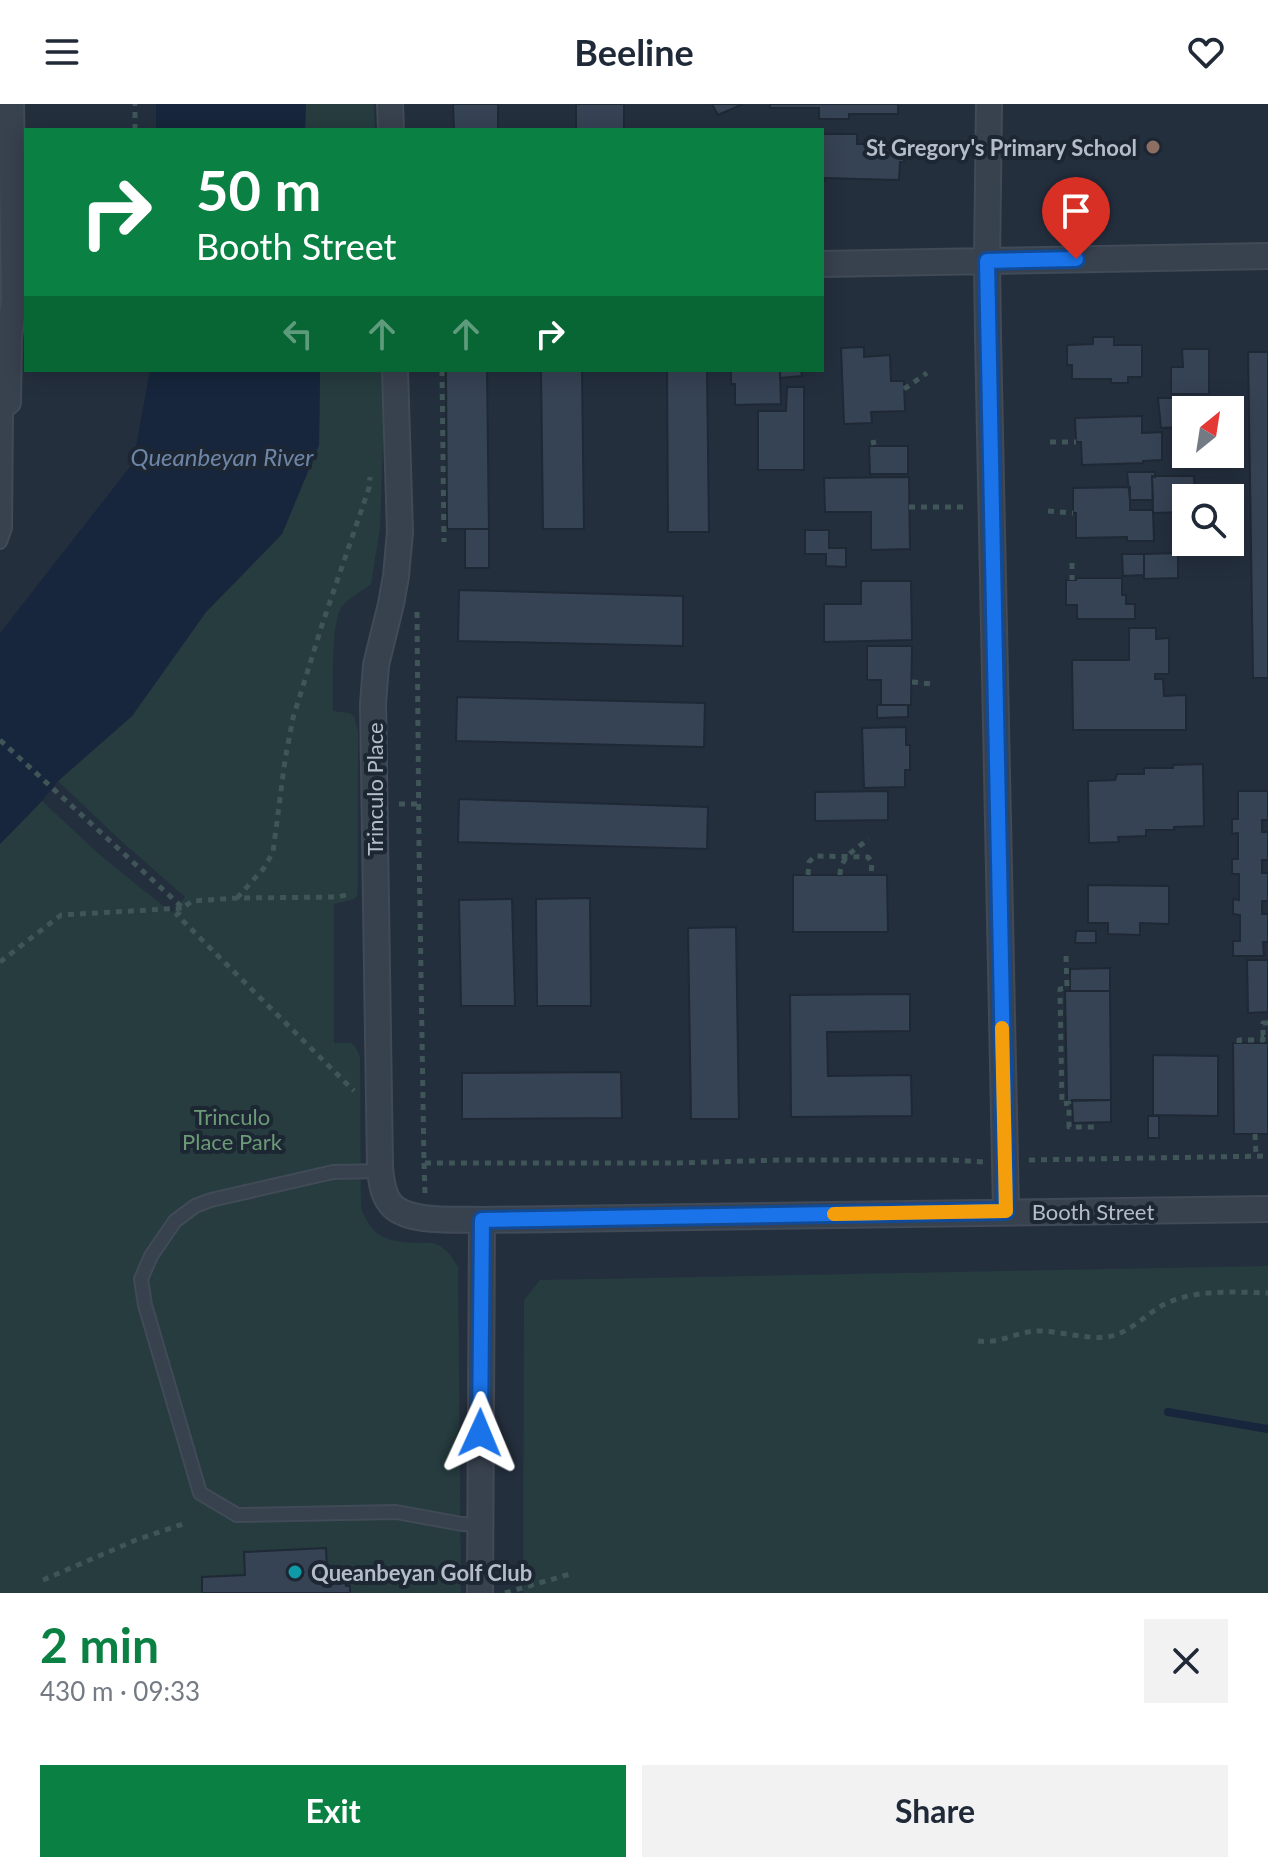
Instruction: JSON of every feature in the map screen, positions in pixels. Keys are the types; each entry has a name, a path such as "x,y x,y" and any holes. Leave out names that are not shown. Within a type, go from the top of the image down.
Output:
{"street":[{"path":"8,402 9,338 14,299 11,104"},
{"path":"390,104 391,128"},
{"path":"989,104 987,261 1006,1211"},
{"path":"824,264 1268,256"},
{"name":"Trinculo Place","path":"393,1207 386,1195 380,1171 374,680 396,576 400,523 395,372"},
{"name":"Booth Street","path":"393,1207 425,1218 482,1220 1268,1209"},
{"path":"480,1593 482,1220"}],"lane":[{"path":"1,540 5,528 8,402"},
{"path":"380,1171 333,1172 195,1206 175,1221 144,1269 141,1290 145,1305 200,1493 237,1515 396,1512 480,1525"}],"path":[{"path":"135,104 135,128"},
{"path":"442,372 444,542"},
{"path":"904,389 927,373"},
{"path":"1050,442 1076,442"},
{"path":"237,898 264,868 273,852 293,718 369,488 372,468"},
{"path":"909,507 991,507"},
{"path":"1048,511 1073,513"},
{"path":"1072,563 1072,580"},
{"path":"417,606 424,1163 889,1160 978,1163 1268,1156"},
{"path":"912,682 932,684"},
{"path":"0,740 183,908"},
{"path":"840,875 846,856 869,839"},
{"path":"808,875 809,862 815,856 868,857 872,862 871,875"},
{"path":"359,1091 352,1091 177,915 192,901 337,897 356,890 375,889"},
{"path":"0,962 61,915 183,908"},
{"path":"1066,956 1067,988 1060,989 1062,1104 1069,1103 1069,1127 1095,1127"},
{"path":"1239,1043 1239,1040 1263,1040 1266,1035 1263,1023 1268,1023"},
{"path":"1255,1134 1256,1156"},
{"path":"978,1341 991,1342 1038,1331 1103,1337 1116,1335 1149,1313 1185,1296 1268,1293"},
{"path":"43,1580 144,1536 183,1524"},
{"path":"504,1593 570,1574"}],"green space":[{"path":"306,104 374,104 375,128 305,128"},
{"name":"Trinculo Place Park","path":"320,372 383,372 380,529 371,584 341,608 334,642 333,711 354,716 358,732 358,883 354,899 334,904 334,1043 351,1043 360,1057 361,1209 366,1219 376,1232 389,1239 440,1246 458,1267 461,1593 0,1593 0,844 42,801 101,856 172,913 185,897 58,781 132,716 206,612 282,534 319,445"},
{"name":"Queanbeyan Golf Club","path":"1268,1266 1268,1593 523,1593 524,1300 540,1280"}],"water":[{"path":"156,104 306,104 305,128 156,128"},
{"name":"Queanbeyan River","path":"150,372 320,372 319,445 282,534 206,612 132,716 58,781 0,844 0,633 133,463"}],"building":[{"path":"453,104 498,104 498,128 454,128"},
{"path":"576,104 624,104 624,128 576,128"},
{"path":"712,104 743,104 718,115"},
{"path":"770,104 898,104 898,114 849,114 849,119 819,119 819,108 770,108"},
{"path":"824,134 857,134 857,144 904,144 904,162 900,162 899,180 825,178 825,181"},
{"path":"1093,337 1114,337 1114,345 1142,345 1142,377 1128,377 1128,383 1111,383 1111,379 1072,379 1072,365 1067,365 1067,345 1093,344"},
{"path":"864,347 864,357 890,355 891,381 904,381 905,411 871,412 872,423 844,424 841,348"},
{"path":"1182,349 1209,349 1209,394 1171,394 1171,367 1183,367"},
{"path":"1248,352 1268,352 1268,678 1253,678"},
{"path":"446,372 487,372 489,529 447,529"},
{"path":"541,372 582,372 584,529 543,529"},
{"path":"667,372 707,372 709,532 668,532"},
{"path":"731,372 780,372 781,404 735,405 735,384 731,384"},
{"path":"780,372 801,372 802,376 780,378"},
{"path":"787,387 804,387 804,470 758,470 758,411 786,411"},
{"path":"1158,398 1172,398 1172,428 1161,428"},
{"path":"1142,416 1142,433 1162,432 1162,460 1082,465 1081,442 1076,442 1075,418"},
{"path":"869,446 908,446 908,474 870,474"},
{"path":"1127,472 1155,472 1155,477 1152,476 1153,500 1130,500"},
{"path":"1152,476 1194,476 1194,484 1172,484 1172,512 1153,513"},
{"path":"909,477 910,549 871,550 871,512 825,512 824,478"},
{"path":"1130,487 1130,510 1153,510 1154,541 1127,541 1127,537 1076,538 1073,488"},
{"path":"465,529 489,529 489,568 465,568"},
{"path":"805,530 829,530 829,548 846,548 846,567 826,566 826,554 805,554"},
{"path":"1172,553 1172,556 1178,556 1178,578 1144,579 1144,554"},
{"path":"1122,554 1144,554 1144,575 1123,576"},
{"path":"1122,578 1122,595 1126,595 1126,604 1135,604 1135,619 1077,619 1077,605 1066,605 1066,580"},
{"path":"861,581 911,581 912,640 824,642 824,604 861,604"},
{"path":"459,590 683,596 683,646 458,641"},
{"path":"1129,628 1156,628 1156,639 1169,638 1169,674 1155,674 1155,679 1163,679 1164,696 1186,695 1186,730 1073,730 1072,660 1129,660"},
{"path":"867,646 912,646 911,705 881,705 881,680 867,680"},
{"path":"457,697 705,703 704,747 456,741"},
{"path":"877,705 908,705 908,717 877,718"},
{"path":"906,727 910,770 905,770 905,787 864,788 862,728"},
{"path":"1203,764 1204,826 1146,830 1146,836 1118,837 1119,842 1089,843 1088,781 1115,780 1117,774 1144,774 1144,768"},
{"path":"888,791 888,820 815,821 815,792"},
{"path":"1238,791 1268,791 1268,820 1262,820 1262,832 1268,832 1268,860 1262,860 1262,873 1268,873 1268,901 1262,901 1262,914 1268,914 1268,942 1263,942 1264,956 1233,956 1233,941 1240,941 1240,915 1233,914 1233,899 1239,900 1239,874 1232,874 1232,859 1238,859 1238,833 1232,834 1232,819 1238,819"},
{"path":"459,799 708,807 707,849 458,842"},
{"path":"793,875 887,875 888,932 793,932"},
{"path":"1088,885 1169,886 1169,924 1140,923 1140,935 1108,934 1108,923 1088,923"},
{"path":"590,898 591,1006 537,1006 536,899"},
{"path":"512,899 515,1006 461,1006 459,900"},
{"path":"736,927 739,1119 691,1119 688,928"},
{"path":"1076,931 1096,931 1096,943 1075,943"},
{"path":"1247,960 1268,960 1268,1012 1248,1013"},
{"path":"1110,968 1110,991 1070,991 1070,969"},
{"path":"1065,991 1110,991 1111,1100 1067,1101"},
{"path":"910,994 910,1031 827,1032 828,1076 911,1075 912,1116 791,1117 790,995"},
{"path":"1233,1043 1268,1043 1268,1134 1234,1134"},
{"path":"1153,1055 1218,1056 1218,1116 1153,1115"},
{"path":"621,1072 622,1118 462,1119 462,1073"},
{"path":"1072,1100 1111,1100 1111,1122 1073,1123"},
{"path":"1148,1116 1159,1116 1159,1138 1148,1138"},
{"name":"Queanbeyan Golf Club","path":"326,1548 327,1570 345,1570 346,1586 350,1586 350,1593 202,1593 202,1577 245,1575 244,1552"}],"waterway":[{"path":"1168,1412 1268,1429"}],"slow traffic":[{"path":"834,1214 1006,1211 1002,1028"}],"place":[{"name":"St Gregory's Primary School","path":"1153,147"},
{"name":"Queanbeyan Golf Club","path":"295,1572"}],"route":[{"path":"480,1433 482,1220 1006,1211 987,261 1076,259"}]}
